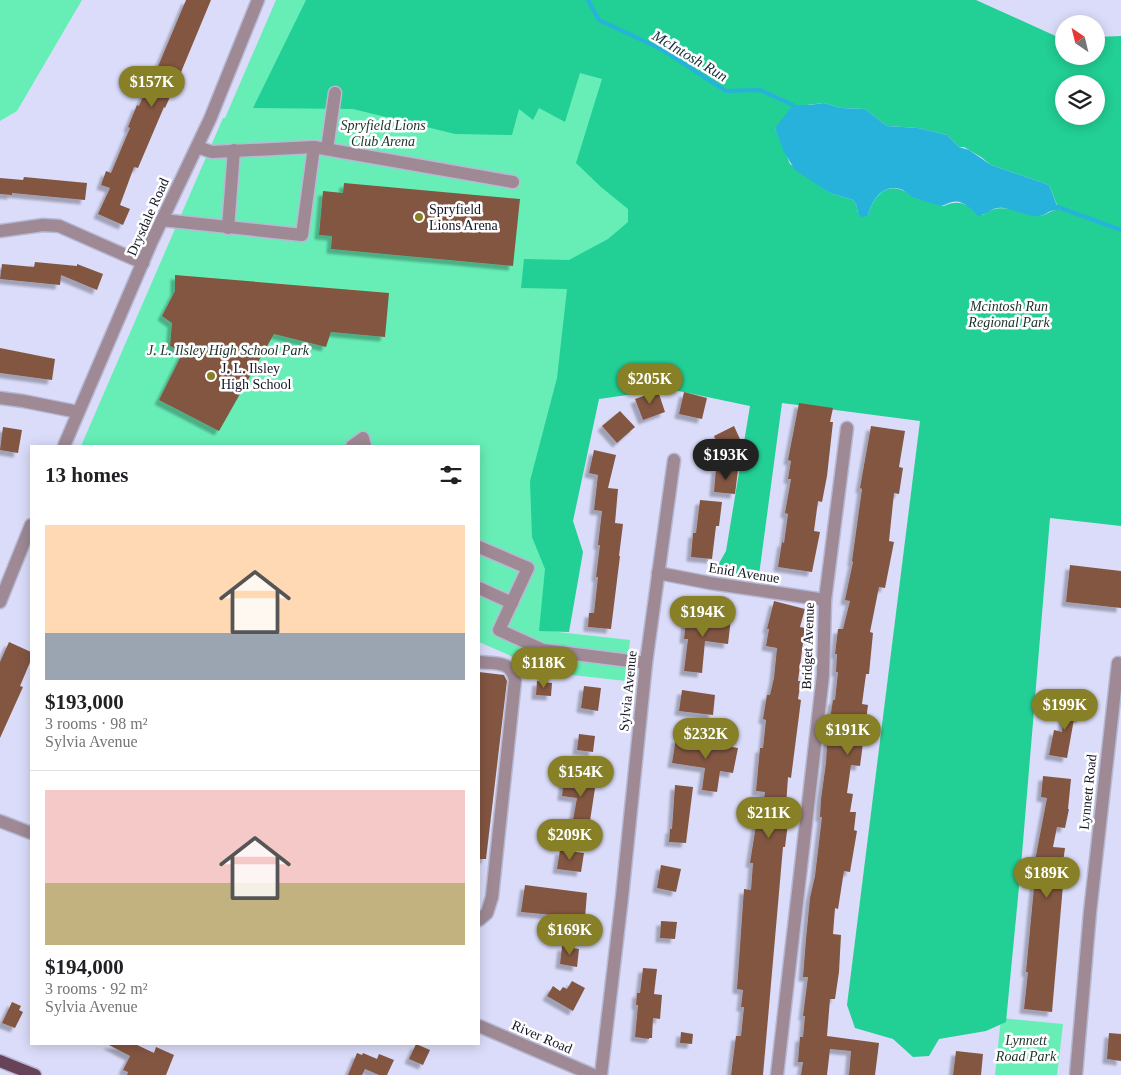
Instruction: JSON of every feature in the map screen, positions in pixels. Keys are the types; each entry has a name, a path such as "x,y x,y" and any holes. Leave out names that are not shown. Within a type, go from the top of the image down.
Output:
{"main road":[{"path":"0,1061 35,1075"}],"street":[{"name":"Drysdale Road","path":"64,445 162,220 210,119 258,0"},
{"path":"327,149 335,93"},
{"path":"197,147 212,152 314,147 512,182"},
{"path":"162,220 302,235 314,147"},
{"path":"228,228 234,150"},
{"path":"0,231 43,225 59,226 143,263"},
{"path":"0,398 78,412"},
{"name":"Bridget Avenue","path":"777,1075 823,675 825,600 847,428"},
{"name":"Sylvia Avenue","path":"601,1075 622,897 646,663 674,460"},
{"path":"0,602 30,527"},
{"path":"480,546 528,568 499,630 544,650 646,663"},
{"name":"Enid Avenue","path":"658,574 710,584 825,600"},
{"path":"480,588 512,603"},
{"path":"480,662 502,664 509,667 514,674 515,680 492,897 487,914 480,919"},
{"name":"Lynnett Road","path":"1076,1075 1091,903 1118,662"},
{"path":"0,821 30,833"},
{"name":"River Road","path":"480,1026 593,1075"}],"green space":[{"path":"0,0 82,0 17,111 0,121"},
{"path":"276,0 551,0 681,101 571,369 540,630 630,640 626,681 536,671 536,667 480,642 480,445 81,445 223,118 225,118"},
{"name":"Mcintosh Run Regional Park","path":"306,0 976,0 1055,36 1055,65 1105,65 1105,37 1121,36 1121,526 1050,518 1006,1022 986,1031 939,1039 929,1056 913,1057 893,1039 855,1028 847,1005 920,421 782,403 759,575 713,574 726,551 750,406 669,389 599,399 573,521 583,552 569,632 539,631 545,569 532,537 530,481 557,378 567,289 521,288 524,259 569,260 608,239 628,222 628,209 576,163 602,79 580,73 565,122 539,108 533,120 519,109 512,135 455,134 353,109 253,108","holes":["824,103 841,108 865,109 887,126 918,128 947,135 959,147 964,147 991,165 1049,185 1059,210 1054,210 1040,216 1000,208 983,215 964,204 955,203 944,206 891,188 885,190 876,198 868,216 858,213 853,200 830,193 790,164 775,128 798,106"]},
{"name":"Lynnett Road Park","path":"1001,1018 1063,1024 1057,1075 995,1075"}],"water":[{"path":"824,103 841,108 865,109 887,126 918,128 947,135 959,147 969,150 991,165 1049,185 1059,211 1053,210 1036,216 1000,208 978,216 963,203 956,201 940,205 912,197 903,190 890,188 879,194 872,204 868,216 861,217 853,200 830,193 795,170 784,152 775,128 793,105"}],"building":[{"path":"186,0 211,0 138,168 134,167 120,205 130,209 123,225 98,214 110,188 101,185 106,171 111,173 130,128 128,127 137,105 139,106 152,75 154,76"},
{"path":"24,177 87,183 85,200 12,193 12,195 0,194 0,178 23,180"},
{"name":"Spryfield Lions Arena","path":"344,183 520,199 513,266 331,249 332,236 319,235 323,191 343,193"},
{"path":"35,262 77,266 77,264 103,274 97,290 61,275 60,285 0,279 2,264 34,267"},
{"name":"J. L. Ilsley High School","path":"175,275 389,293 385,337 331,332 326,347 274,334 219,431 159,400 183,352 170,346 172,323 162,316 175,291"},
{"path":"0,348 55,359 52,380 0,373"},
{"path":"658,391 665,412 643,420 635,399"},
{"path":"684,392 707,398 702,419 679,414"},
{"path":"799,403 833,408 830,422 833,422 827,476 822,502 818,501 814,531 820,532 812,572 778,567 788,514 785,513 791,479 788,479 791,461 788,460"},
{"path":"620,411 635,427 617,443 602,426"},
{"path":"734,426 744,448 724,458 714,436"},
{"path":"871,426 905,431 899,467 903,468 899,494 894,493 889,541 894,542 885,588 879,587 870,632 873,633 869,674 866,674 862,704 868,705 860,766 851,765 847,793 853,794 850,812 856,812 854,830 857,831 850,872 844,871 838,909 835,908 833,934 841,935 839,972 835,999 830,999 827,1036 879,1043 875,1075 849,1075 851,1051 830,1049 827,1075 801,1075 803,1062 798,1062 800,1037 803,1037 805,1016 803,1016 808,977 803,977 806,939 822,817 820,817 821,799 829,725 833,700 835,700 838,672 836,672 837,654 835,654 838,629 843,629 850,601 845,600 853,562 862,489 860,488"},
{"path":"3,427 22,430 18,453 0,450"},
{"path":"594,450 616,455 608,488 618,489 615,523 623,524 611,629 588,627 589,613 594,613 602,511 594,510 598,475 589,473"},
{"path":"716,468 738,470 735,494 714,492"},
{"path":"700,500 722,502 719,526 716,526 712,559 691,557 693,533 696,533"},
{"path":"1070,565 1121,571 1121,608 1066,602"},
{"path":"774,601 805,609 800,627 805,628 798,681 801,681 798,699 801,700 791,778 788,777 786,806 789,806 788,823 785,847 783,847 763,1075 731,1075 736,1036 741,1036 744,1007 741,1007 743,990 737,989 744,889 751,890 753,863 750,863 757,819 761,819 765,792 756,791 760,748 763,748 766,720 763,719 767,695 770,695 774,678 777,648 766,646 769,629 767,629"},
{"path":"687,613 731,618 728,644 705,641 702,673 684,671 688,639 684,639"},
{"path":"9,642 30,652 30,662 20,686 23,687 0,738 0,662"},
{"path":"480,672 504,675 507,681 486,859 480,859"},
{"path":"537,681 552,683 551,696 536,695"},
{"path":"584,686 601,688 598,711 581,708"},
{"path":"682,690 715,695 713,715 679,711"},
{"path":"1065,702 1082,704 1081,719 1074,719 1067,758 1049,755 1054,730 1062,732"},
{"path":"579,734 595,736 593,752 577,750"},
{"path":"676,738 738,748 733,773 720,771 717,792 702,790 705,768 672,763"},
{"path":"565,771 597,775 588,834 571,831 577,798 562,796"},
{"path":"1043,776 1071,779 1069,809 1065,828 1057,827 1053,847 1065,848 1060,884 1063,885 1052,1012 1024,1009 1036,866 1034,866 1047,798 1041,797"},
{"path":"675,785 693,787 686,843 669,842 670,829 672,829"},
{"path":"560,850 584,853 581,872 557,869"},
{"path":"661,865 681,869 676,892 657,888"},
{"path":"525,885 587,893 585,918 521,912"},
{"path":"661,921 677,922 675,939 660,938"},
{"path":"562,946 579,949 577,967 560,964"},
{"path":"643,968 657,969 654,994 662,995 660,1019 653,1018 652,1038 649,1039 635,1037 638,1005 636,1005 637,993 640,993"},
{"path":"572,981 585,988 573,1011 547,996 553,986 560,991 563,987 567,989"},
{"path":"12,1002 21,1006 19,1010 23,1012 15,1028 2,1023"},
{"path":"681,1032 693,1034 692,1044 680,1043"},
{"path":"1109,1033 1121,1034 1121,1061 1107,1059"},
{"path":"109,1045 137,1045 154,1053 156,1047 174,1055 166,1075 127,1075 128,1072 123,1070 130,1056"},
{"path":"416,1045 430,1050 423,1065 409,1059"},
{"path":"956,1051 983,1054 981,1075 953,1075"},
{"path":"357,1053 362,1055 363,1053 377,1059 379,1054 394,1060 387,1075 379,1075 365,1069 362,1075 348,1075"}],"waterway":[{"name":"McIntosh Run","path":"588,0 599,20 661,49 726,91 760,90 793,105"},
{"name":"McIntosh Run","path":"1058,207 1121,230"}],"place":[{"name":"Spryfield Lions Arena","path":"419,217"},
{"name":"J. L. Ilsley High School","path":"211,376"}],"park label":[{"name":"Spryfield Lions Club Arena","path":"383,134"},
{"name":"J. L. Ilsley High School Park","path":"228,350"}]}
